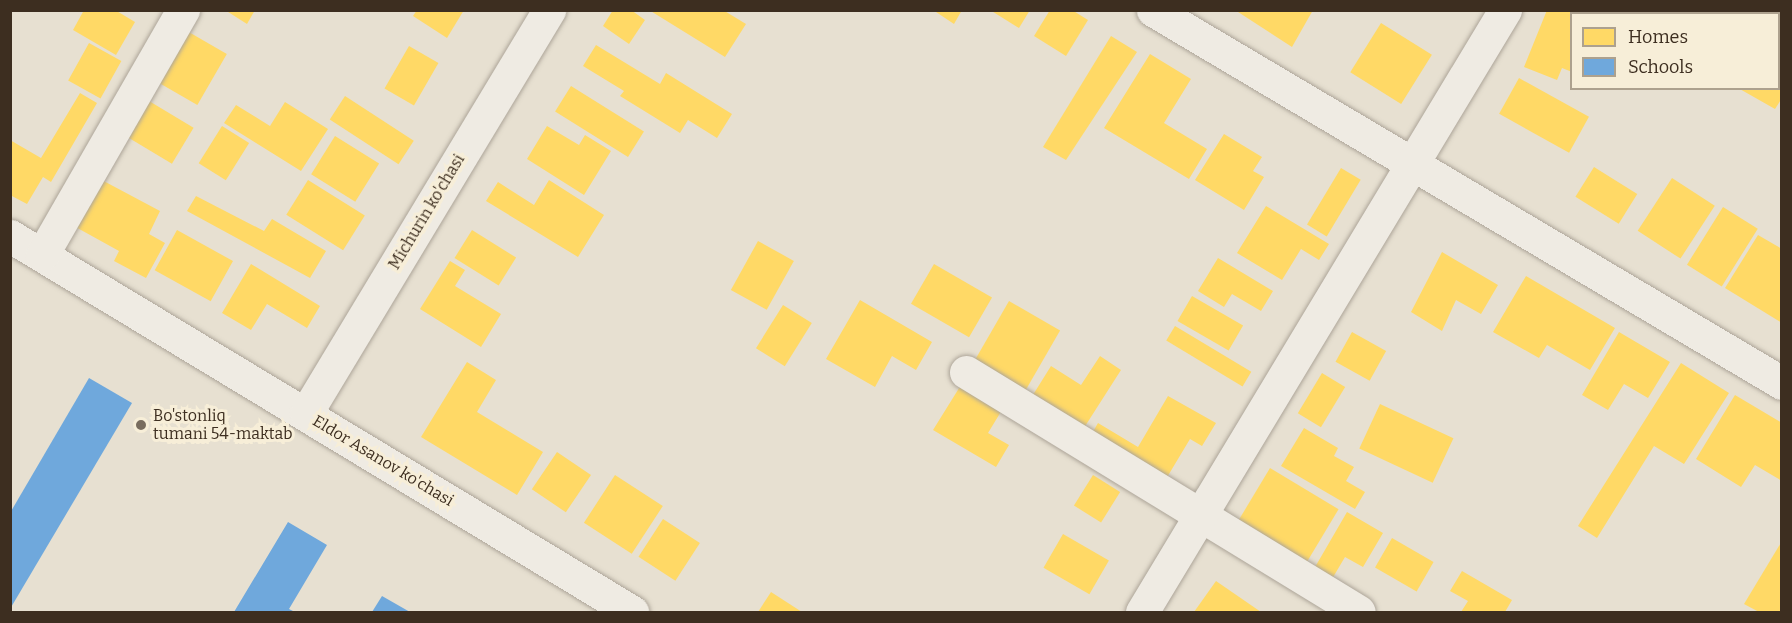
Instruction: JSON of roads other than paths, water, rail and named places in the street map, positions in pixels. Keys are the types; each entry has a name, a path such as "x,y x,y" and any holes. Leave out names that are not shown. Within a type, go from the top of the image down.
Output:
{"street":[{"path":"42,255 183,10"},
{"name":"Michurin ko'chasi","path":"306,413 549,10"},
{"path":"1153,10 1782,383"},
{"path":"1142,612 1505,10"},
{"name":"Eldor Asanov ko'chasi","path":"10,236 632,612"},
{"path":"966,372 1359,612"}],"place":[{"name":"Bo'stonliq tumani 54-maktab","path":"141,425"}]}
